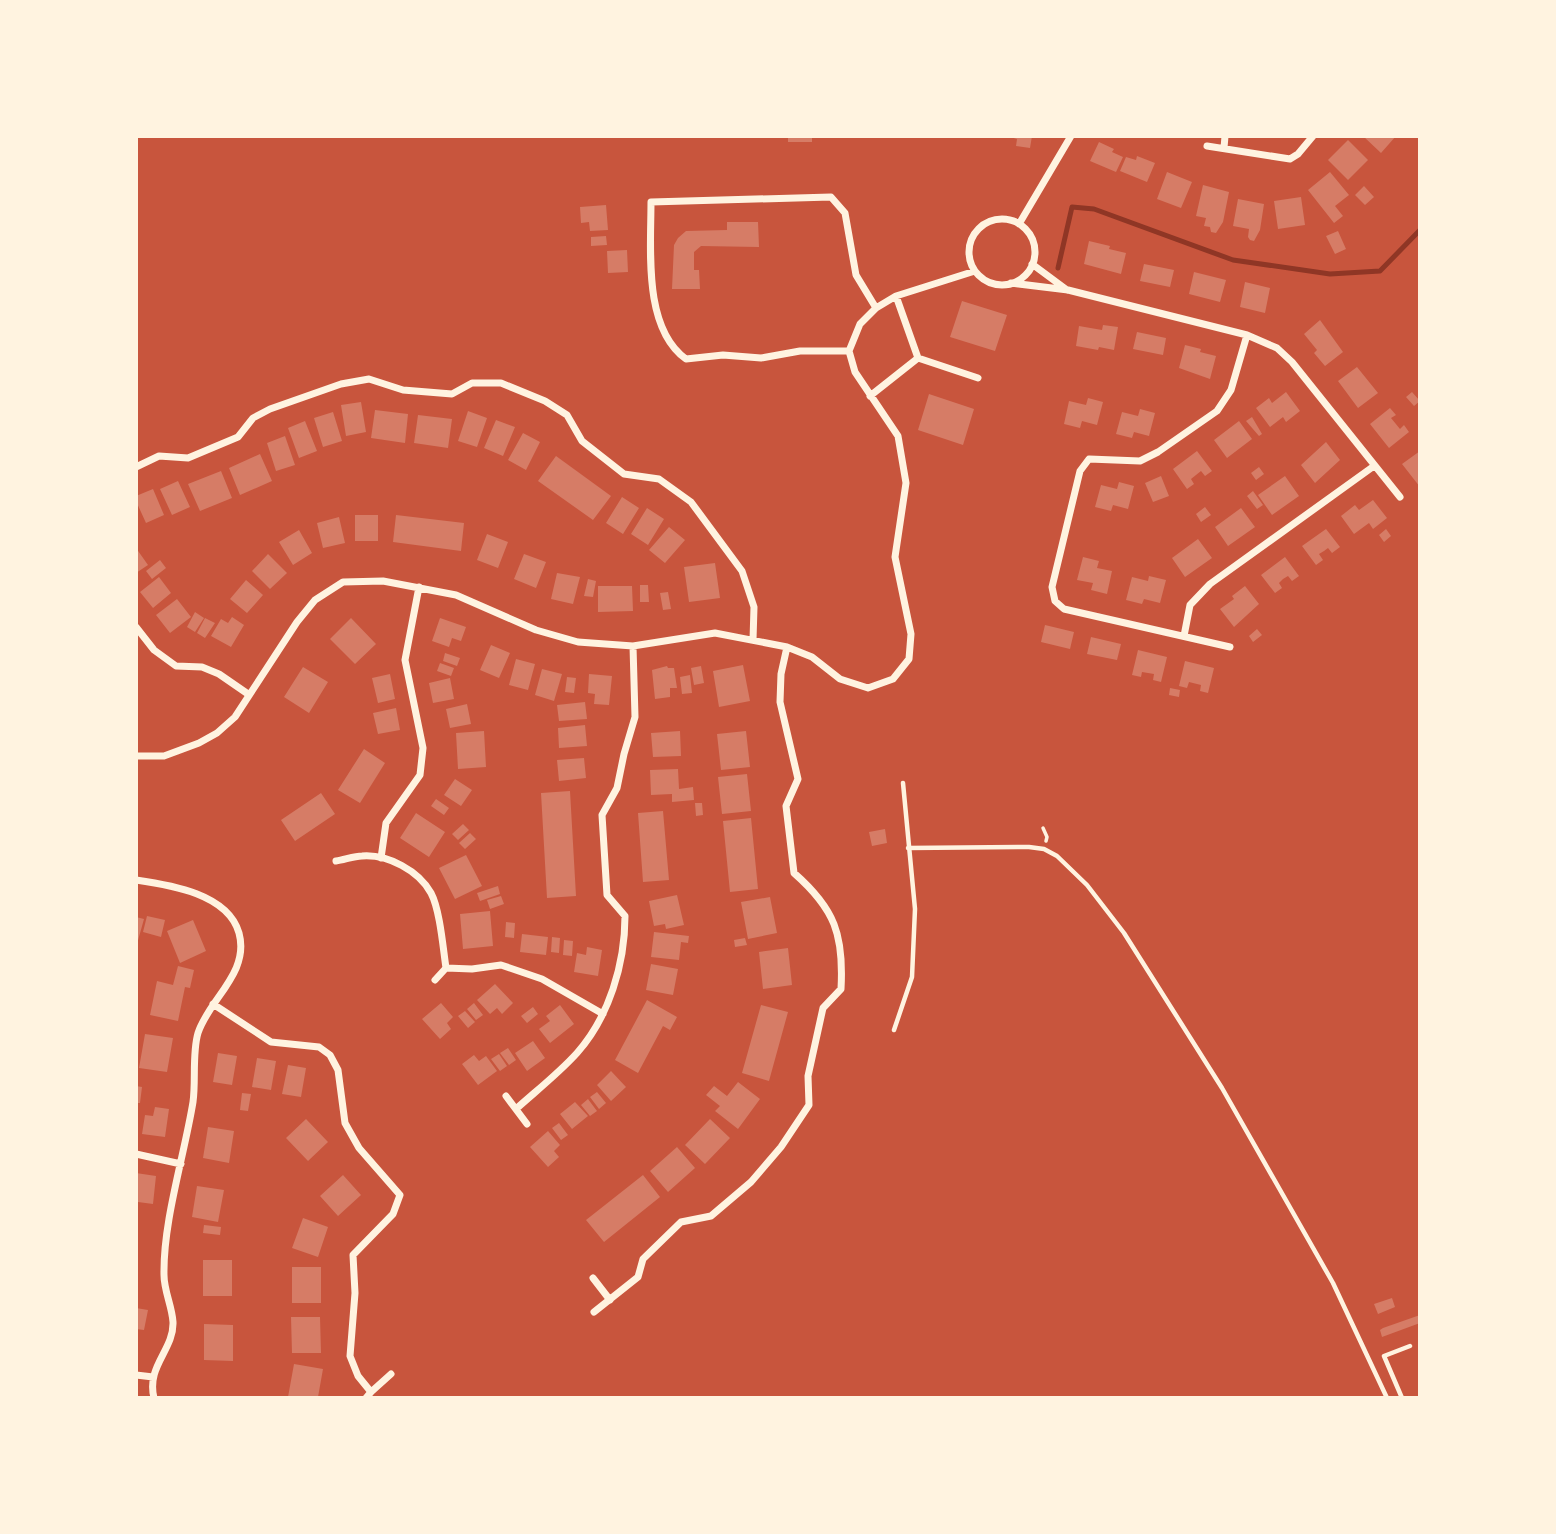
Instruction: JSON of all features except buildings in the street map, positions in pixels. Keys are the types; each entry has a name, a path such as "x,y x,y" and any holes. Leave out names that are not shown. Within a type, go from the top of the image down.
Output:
{"street":[{"path":"1019,223 1071,136"},
{"path":"1224,148 1225,136"},
{"path":"1207,146 1290,159 1298,154 1312,136"},
{"path":"849,351 800,351 761,358 723,355 686,359 676,352 656,310 650,271 651,202 831,197 845,213 856,275 876,308"},
{"path":"1011,283 1020,279 1032,264 1034,256 1031,237 1019,223 1009,219 987,222 978,229 969,249 970,261 975,271 991,282 1068,290 1247,335 1277,348 1292,362 1400,498"},
{"path":"1032,264 1068,290"},
{"path":"136,756 164,756 217,733 235,716 297,622 315,600 343,582 383,581 456,595 536,630 578,642 634,646 715,633 787,647 812,657 840,679 867,688 893,679 908,659 911,635 895,557 906,483 898,436 855,372 849,351 860,324 876,308 895,296 975,271"},
{"path":"895,296 918,358"},
{"path":"1230,647 1064,609 1055,601 1052,587 1080,471 1088,459 1140,461 1158,452 1217,411 1231,390 1247,335"},
{"path":"918,358 978,378"},
{"path":"870,397 918,358"},
{"path":"136,467 159,456 188,458 238,437 253,418 270,409 341,384 369,379 403,390 452,394 472,383 501,383 545,401 567,415 582,441 624,474 659,479 691,502 742,571 754,607 753,640"},
{"path":"1184,636 1190,605 1209,584 1374,466"},
{"path":"381,858 386,823 420,775 423,748 405,660 419,587"},
{"path":"136,627 154,650 176,666 202,667 219,674 248,694"},
{"path":"516,1109 577,1053 603,1014 619,967 625,938 625,916 607,895 602,815 617,788 635,717 634,646"},
{"path":"594,1312 638,1278 643,1259 681,1222 711,1216 751,1182 781,1147 809,1105 808,1076 823,1008 841,989 843,957 834,922 815,892 794,873 786,806 798,779 780,702 781,674 787,647"},
{"path":"336,861 362,856 381,858 411,871 431,894 446,968"},
{"path":"136,880 169,884 225,908 239,933 240,956 230,984 213,1004 198,1034 193,1100 165,1246 164,1278 173,1323 170,1340 158,1360 153,1377 154,1398"},
{"path":"435,980 446,968 472,969 501,965 542,979 603,1014"},
{"path":"213,1004 271,1042 319,1047 330,1055 338,1070 345,1123 359,1148 400,1195 393,1214 353,1255 355,1293 350,1356 369,1395 391,1374"},
{"path":"506,1096 527,1124"},
{"path":"136,1154 181,1164"},
{"path":"593,1278 610,1300"},
{"path":"136,1375 153,1377"}],"lane":[{"path":"894,1030 912,977 915,909 903,783"},
{"path":"908,848 1044,849 1056,856 1087,885 1124,933 1222,1088 1333,1283 1387,1398"},
{"path":"1402,1398 1384,1356 1410,1346"}],"waterway":[{"path":"1058,268 1072,207 1094,209 1233,260 1330,274 1380,271 1420,230"}]}
